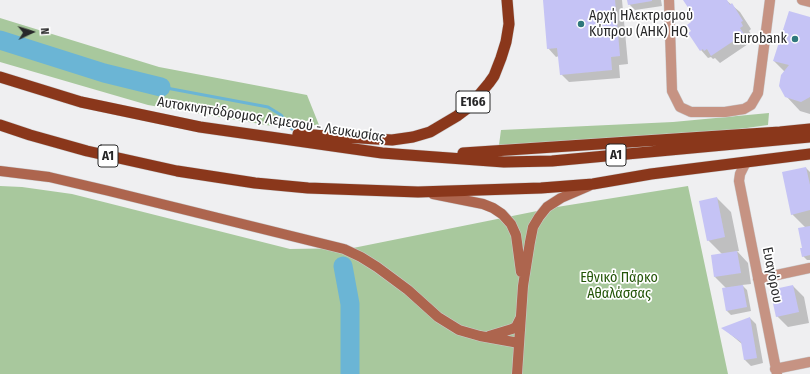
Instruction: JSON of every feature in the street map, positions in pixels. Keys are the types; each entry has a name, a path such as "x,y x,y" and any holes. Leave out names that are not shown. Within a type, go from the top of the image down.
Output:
{"highway":[{"name":"E166","path":"200,127 379,140 413,137 430,132 469,107 494,76 506,42 509,24 507,0"},
{"name":"Αυτοκινητόδρομος Λεμεσού - Λευκωσίας","path":"0,78 81,102 200,127 382,153 422,156"},
{"name":"A1","path":"0,125 87,152 177,171 255,183 308,188 418,192 494,190 593,184 651,174 810,154"},
{"path":"422,156 780,132 810,128"},
{"name":"A1","path":"422,156 504,162 552,161 810,137"}],"main road":[{"path":"0,171 49,178 109,191 344,249 377,266 448,324 470,334 518,343"},
{"path":"517,374 523,286 533,227 547,207 561,198 593,184"},
{"path":"418,192 482,204 494,208 502,214 511,224 516,234 523,286"},
{"path":"484,337 516,327 521,317"}],"street":[{"path":"669,0 672,91 680,107 691,112 725,112 744,109 751,105 758,93 770,0"},
{"path":"802,0 810,2"},
{"name":"Ευαγόρου","path":"746,162 740,174 739,181 776,371"},
{"path":"758,279 810,268"},
{"path":"776,371 810,362"}],"green space":[{"path":"0,18 159,67 307,95 319,125 272,126 148,105 0,62"},
{"path":"769,113 768,125 682,137 499,145 501,130 673,122"},
{"name":"Εθνικό Πάρκο Αθαλάσσας","path":"0,186 22,187 72,194 290,249 353,248 557,207 688,186 728,374 0,374"}],"building":[{"name":"Αρχή Ηλεκτρισμού Κύπρου (ΑΗΚ) HQ","path":"543,0 615,0 620,56 611,57 612,70 560,75 557,48 547,49"},
{"path":"627,0 652,0 652,1 628,5"},
{"path":"683,0 727,0 730,5 732,3 743,21 741,22 743,26 740,28 744,34 711,56 707,49 700,51 688,33 691,31 687,25 691,22 686,15 691,12"},
{"name":"Eurobank","path":"789,11 810,17 810,97 801,102 785,97 779,86 781,75 789,65 773,61"},
{"path":"806,167 810,185 810,210 791,215 782,172"},
{"path":"717,197 725,237 707,241 699,201"},
{"path":"810,226 810,255 802,257 800,248 802,248 798,228"},
{"path":"737,251 741,273 714,277 711,255"},
{"path":"743,285 747,307 726,311 722,288"},
{"path":"793,285 799,312 776,317 770,290"},
{"path":"750,317 757,358 744,360 741,342 721,328"}],"waterway":[{"path":"0,40 104,73 161,87"},
{"path":"161,87 268,107 281,115 292,129"},
{"path":"343,266 350,304 350,374"}],"place":[{"name":"Αρχή Ηλεκτρισμού Κύπρου (ΑΗΚ) HQ","path":"581,24"},
{"name":"Eurobank","path":"795,39"}]}
